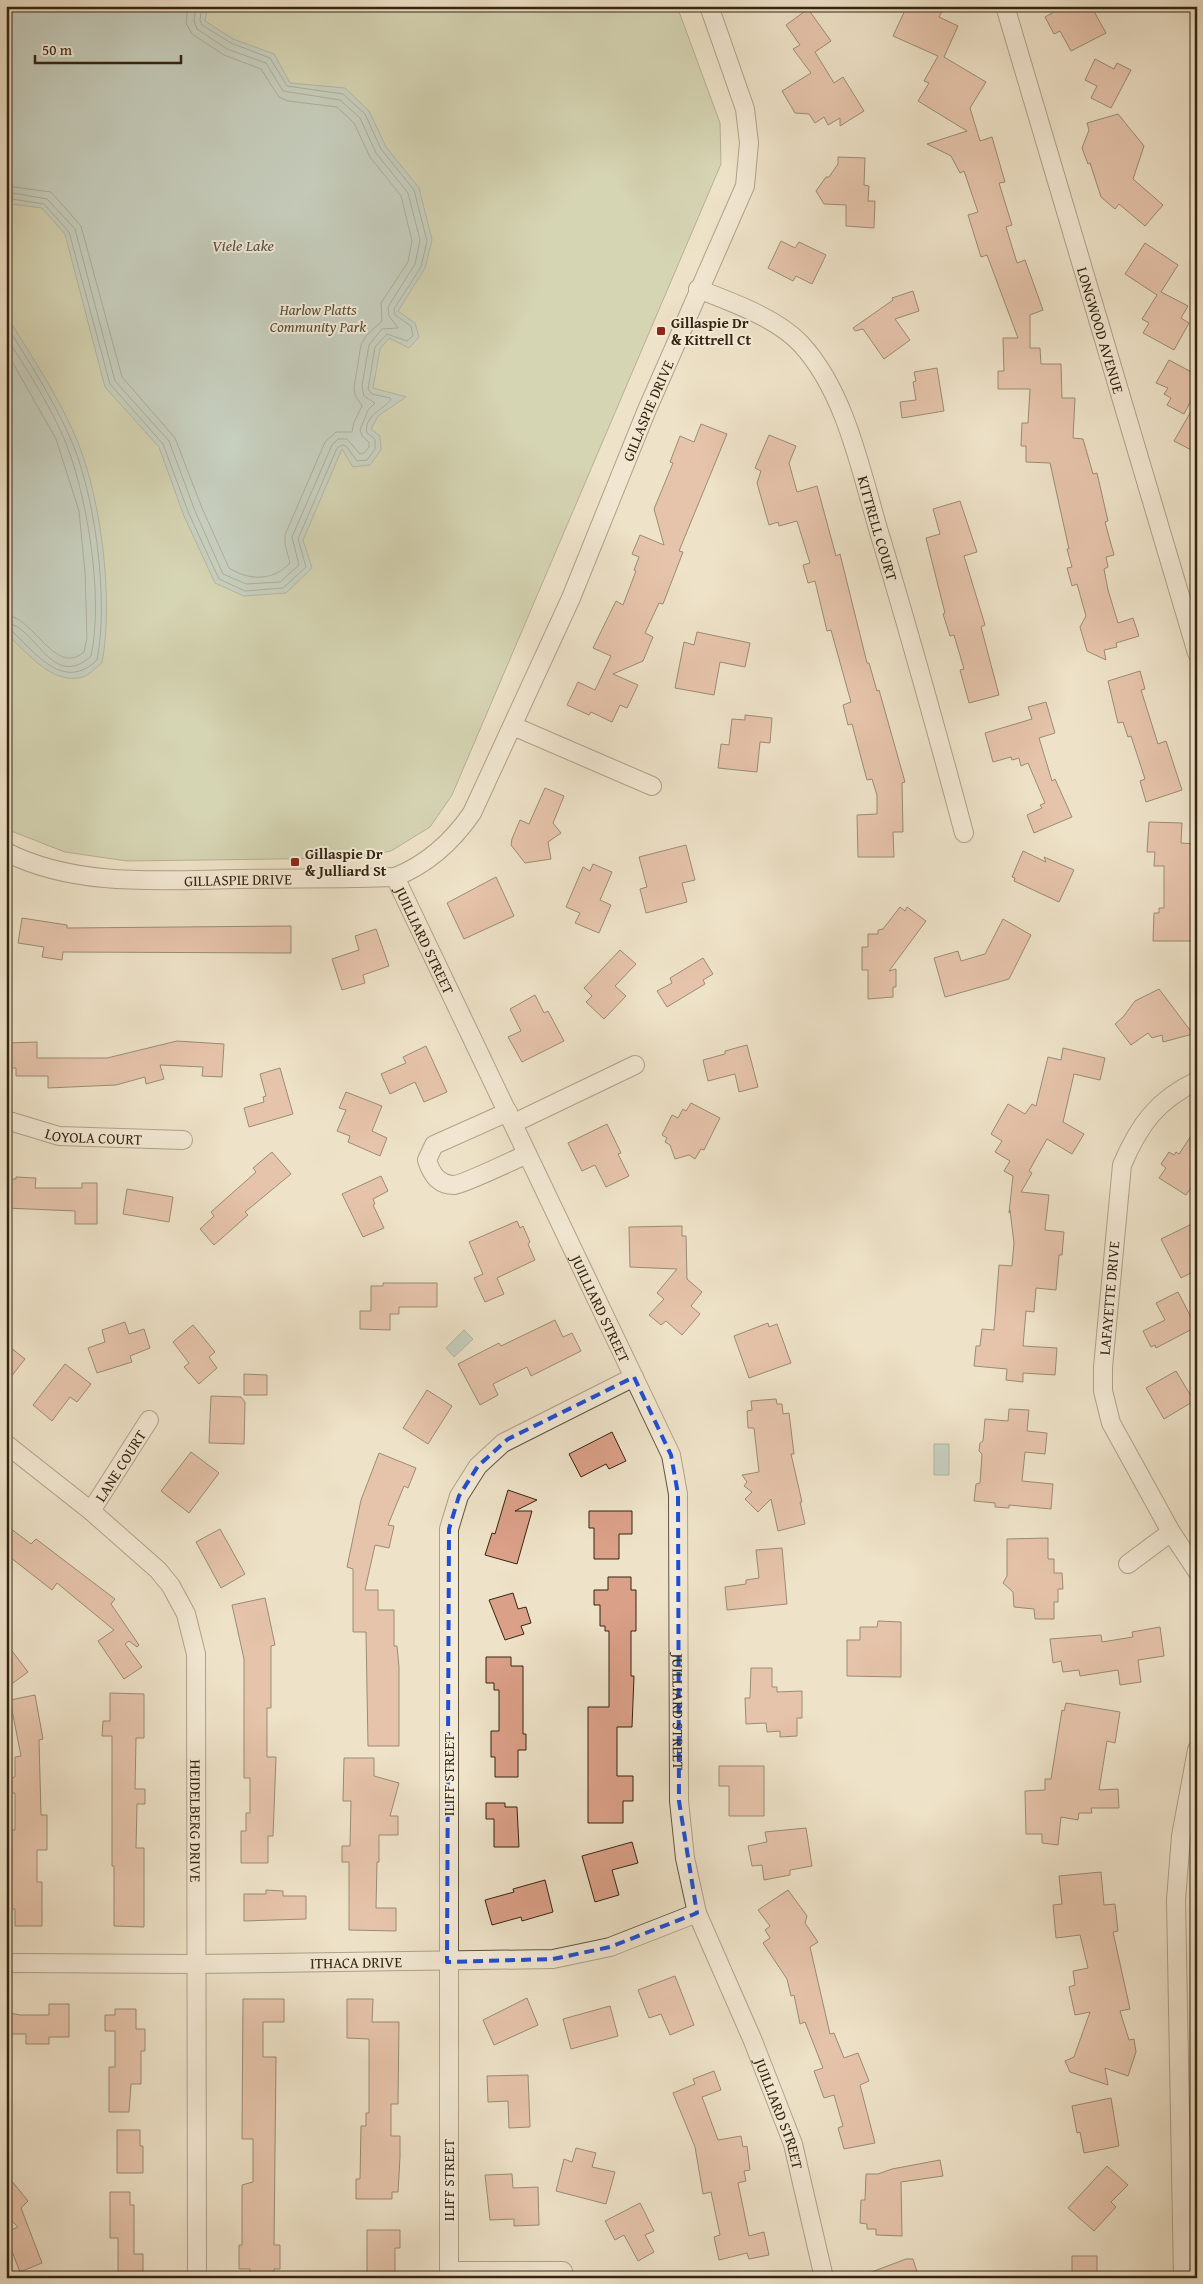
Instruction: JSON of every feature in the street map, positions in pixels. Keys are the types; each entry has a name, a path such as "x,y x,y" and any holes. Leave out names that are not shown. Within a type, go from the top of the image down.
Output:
{"street":[{"name":"GILLASPIE DRIVE","path":"6,852 52,869 106,878 148,880 395,877 417,868 450,842 461,829 472,813 570,598 698,289 745,186 749,143 745,109 709,6"},
{"name":"LONGWOOD AVENUE","path":"1005,6 1197,653"},
{"name":"KITTRELL COURT","path":"698,289 742,306 801,344 829,386 847,426 930,705 964,833"},
{"path":"513,726 652,786"},
{"name":"JUILLIARD STREET","path":"395,877 671,1455 678,1494 679,1801 685,1858 697,1913 753,2040 793,2144 824,2278"},
{"path":"527,1154 454,1185 440,1182 430,1171 427,1160 434,1145 511,1118 635,1065"},
{"name":"LAFAYETTE DRIVE","path":"1197,1082 1176,1091 1153,1111 1135,1135 1122,1165 1103,1366 1103,1391 1111,1422 1171,1532 1197,1571"},
{"name":"LOYOLA COURT","path":"6,1120 59,1136 183,1140"},
{"name":"ILIFF STREET","path":"563,2271 449,2275 447,1962 449,1528 459,1496 478,1466 508,1439 634,1377"},
{"name":"LANE COURT","path":"92,1511 149,1420"},
{"name":"HEIDELBERG DRIVE","path":"6,1444 92,1511 158,1570 171,1586 186,1614 196,1654 197,2278"},
{"path":"1128,1564 1171,1532"},
{"path":"1183,2278 1176,1900 1181,1836 1197,1750"},
{"name":"ITHACA DRIVE","path":"6,1963 196,1964 447,1962 553,1959 610,1947 697,1913"}],"highlighted area":[{"path":"634,1377 671,1455 678,1494 679,1801 697,1913 610,1947 553,1959 447,1962 449,1529 459,1496 478,1466 508,1439"}],"green space":[{"name":"Harlow Platts Community Park","path":"6,6 677,6 720,123 721,164 452,795 430,827 391,851 355,858 127,861 65,852 6,829"}],"water":[{"name":"Viele Lake","path":"6,6 208,6 205,21 233,39 274,54 290,83 345,88 369,111 386,147 419,188 432,240 425,268 398,311 415,323 419,337 409,348 389,338 380,349 373,388 406,397 378,416 371,429 380,436 381,450 370,465 353,467 342,449 303,540 312,568 286,593 244,596 215,583 184,516 159,447 105,387 65,234 42,208 12,204 6,206"},
{"path":"6,315 50,386 73,431 83,456 98,514 105,577 105,637 102,663 83,677 72,678 50,672 6,633"},
{"path":"464,1330 473,1339 454,1357 446,1348"},
{"path":"934,1444 949,1444 949,1475 934,1475"}],"building":[{"path":"907,6 945,6 939,17 958,26 944,57 986,82 970,108 980,141 992,137 1005,182 999,183 1012,225 1006,227 1017,263 1025,260 1043,310 1030,315 1030,348 1040,348 1041,364 1061,364 1062,398 1075,398 1073,438 1083,439 1093,474 1097,473 1108,521 1105,522 1114,555 1106,557 1108,567 1104,569 1108,590 1118,623 1133,618 1139,636 1116,643 1117,647 1104,650 1106,660 1087,651 1080,627 1086,616 1077,584 1072,586 1067,568 1072,567 1050,463 1026,462 1026,446 1021,446 1022,423 1028,423 1030,389 998,389 998,371 1004,371 1003,338 1018,338 987,255 981,257 968,215 978,212 964,171 960,173 951,156 927,144 967,131 918,101 929,83 924,81 938,56 893,36"},
{"path":"1065,6 1069,6 1072,12 1082,6 1091,6 1106,33 1071,51 1060,31 1054,34 1045,17"},
{"path":"808,9 831,41 815,52 834,83 843,77 864,111 840,126 840,118 828,125 824,117 815,123 809,114 795,113 782,91 811,73 793,49 800,45 786,25"},
{"path":"1095,59 1114,69 1117,63 1131,70 1111,108 1091,98 1097,86 1085,80"},
{"path":"1118,114 1144,146 1133,179 1163,205 1145,226 1119,204 1115,209 1101,197 1090,163 1088,164 1082,148 1089,130 1087,123"},
{"path":"838,157 865,158 864,185 869,186 868,201 875,201 874,228 846,226 846,205 824,204 816,191 838,164"},
{"path":"781,241 795,248 799,242 826,255 812,284 796,276 793,281 768,268"},
{"path":"1145,243 1178,265 1161,292 1188,306 1181,318 1189,323 1174,350 1143,333 1149,323 1142,319 1157,295 1125,274"},
{"path":"913,291 919,311 895,319 910,340 884,359 863,329 855,331 853,328 893,300 892,298"},
{"path":"1169,360 1197,375 1197,389 1184,414 1167,405 1171,398 1164,394 1168,388 1156,383"},
{"path":"937,368 944,411 902,418 900,402 916,400 913,382 916,381 914,372"},
{"path":"1197,401 1197,453 1174,441"},
{"path":"701,424 727,434 679,551 683,552 663,604 659,603 645,633 653,637 643,661 613,674 638,685 627,708 620,705 612,722 591,712 589,715 567,705 578,682 595,690 611,656 593,648 616,601 623,605 636,571 634,570 639,557 632,554 640,535 664,545 654,509 673,463 670,462 680,436 694,442"},
{"path":"769,435 796,446 789,463 797,492 817,486 836,556 840,554 867,663 869,663 877,691 879,690 905,782 902,783 903,832 893,832 894,857 858,857 857,815 877,814 877,795 872,779 867,780 852,724 848,725 843,705 851,702 831,630 827,631 815,581 808,583 803,565 810,563 797,521 779,526 778,522 769,525 757,483 761,471 755,468"},
{"path":"960,501 977,552 964,556 985,625 981,627 999,695 969,703 960,670 964,669 954,635 950,636 943,614 945,613 926,538 940,534 933,509"},
{"path":"697,632 750,643 745,667 720,662 714,695 675,688 684,642 694,645"},
{"path":"1140,671 1145,689 1141,690 1158,744 1166,741 1182,790 1146,802 1140,781 1145,779 1131,736 1128,737 1123,722 1118,723 1108,681"},
{"path":"1046,702 1055,733 1039,738 1052,781 1055,779 1072,817 1034,833 1027,815 1042,808 1040,805 1045,803 1028,763 1021,766 1019,758 1012,760 1011,757 993,762 985,733 1032,719 1028,707"},
{"path":"745,715 772,718 770,743 760,742 757,772 718,768 721,744 729,745 732,719 745,720"},
{"path":"545,788 564,796 553,823 561,833 548,842 551,859 525,863 511,845 512,839 520,820 529,824"},
{"path":"1149,822 1182,823 1181,843 1197,844 1197,919 1192,919 1192,941 1153,941 1154,913 1159,913 1159,908 1164,908 1164,866 1154,866 1155,852 1147,852"},
{"path":"686,845 695,880 682,883 687,902 646,913 640,889 647,887 639,857"},
{"path":"1023,851 1046,862 1044,857 1074,870 1059,902 1014,881 1015,878 1012,877"},
{"path":"593,864 612,872 600,900 611,905 599,933 575,923 580,913 566,907 583,867 590,871"},
{"path":"496,877 514,916 464,939 447,903"},
{"path":"900,907 905,911 907,907 926,921 889,971 896,969 896,987 893,987 893,997 868,999 868,970 862,970 862,947 868,947 868,934 878,934 878,930 883,929"},
{"path":"22,918 67,925 67,928 291,926 291,953 63,952 62,960 42,957 44,947 18,943"},
{"path":"1003,919 1031,935 1009,979 945,997 934,958 958,951 961,961 985,954"},
{"path":"376,929 389,966 363,975 365,983 342,990 332,959 359,950 355,936"},
{"path":"620,950 636,964 615,986 626,996 604,1019 586,1002 592,996 584,988"},
{"path":"703,958 713,974 703,980 705,984 667,1007 657,991 672,983 670,978"},
{"path":"1159,989 1193,1034 1163,1042 1162,1035 1152,1038 1148,1033 1131,1045 1115,1024 1135,1001"},
{"path":"535,995 544,1013 548,1011 564,1041 522,1062 508,1037 521,1031 510,1009"},
{"path":"177,1041 224,1044 222,1077 202,1076 203,1067 160,1065 164,1079 146,1084 145,1077 116,1085 48,1088 48,1076 16,1076 16,1068 6,1068 6,1043 37,1042 37,1058 107,1058"},
{"path":"747,1045 758,1087 739,1092 735,1074 708,1081 703,1060"},
{"path":"426,1046 447,1092 424,1102 415,1082 390,1094 381,1074 406,1063 403,1057"},
{"path":"1063,1048 1105,1058 1100,1080 1074,1074 1063,1122 1084,1134 1072,1154 1047,1139 1029,1171 1032,1173 1021,1192 1049,1195 1045,1230 1064,1232 1062,1255 1059,1255 1056,1290 1036,1288 1034,1312 1026,1311 1023,1346 1057,1348 1055,1375 1023,1373 1023,1382 1006,1380 1007,1369 974,1366 976,1346 980,1346 982,1329 994,1330 999,1265 1012,1266 1014,1243 1010,1210 1009,1213 1013,1176 1004,1171 1010,1161 995,1152 1002,1141 991,1134 1008,1104 1025,1114 1032,1104 1036,1106 1048,1057 1061,1060"},
{"path":"280,1068 293,1114 249,1127 244,1108 264,1102 263,1097 266,1096 260,1074"},
{"path":"346,1092 382,1106 372,1131 387,1138 380,1156 348,1142 350,1136 337,1131 346,1110 339,1108"},
{"path":"691,1103 720,1118 704,1150 701,1149 695,1159 689,1155 675,1159 670,1145 665,1142 667,1138 662,1135 672,1115 678,1118 683,1109 686,1111"},
{"path":"607,1124 621,1153 618,1154 629,1176 606,1187 595,1165 582,1171 568,1143"},
{"path":"1197,1127 1197,1179 1186,1195 1159,1178 1166,1168 1161,1164 1169,1152 1174,1155 1176,1152 1179,1154"},
{"path":"272,1152 291,1174 245,1212 248,1215 214,1245 200,1229 214,1216 211,1212 256,1172 253,1168"},
{"path":"381,1176 388,1191 373,1199 375,1204 373,1205 384,1228 363,1237 342,1194"},
{"path":"16,1177 36,1178 35,1188 82,1188 82,1183 97,1183 97,1224 75,1224 75,1211 6,1208 6,1179 16,1179"},
{"path":"127,1189 173,1197 169,1222 123,1214"},
{"path":"517,1221 520,1228 523,1226 535,1260 497,1278 504,1294 485,1302 474,1278 483,1274 469,1242"},
{"path":"1192,1224 1197,1233 1197,1270 1181,1278 1161,1239"},
{"path":"682,1226 682,1236 686,1236 687,1279 702,1292 691,1306 700,1314 682,1335 666,1321 661,1325 649,1315 664,1299 657,1293 677,1269 630,1267 629,1227"},
{"path":"383,1283 437,1283 437,1307 399,1307 399,1314 390,1314 390,1330 360,1329 360,1311 371,1311 371,1286 383,1286"},
{"path":"1178,1292 1196,1327 1156,1348 1155,1345 1151,1347 1143,1331 1165,1320 1156,1303"},
{"path":"555,1320 563,1337 572,1333 581,1351 531,1376 527,1367 493,1384 498,1395 480,1405 458,1364 499,1343 501,1346"},
{"path":"125,1322 129,1334 144,1329 150,1348 130,1356 132,1362 97,1373 88,1348 105,1342 102,1330"},
{"path":"768,1323 769,1327 777,1324 791,1363 749,1378 734,1336"},
{"path":"193,1325 215,1352 209,1357 217,1368 199,1384 184,1367 189,1363 173,1342"},
{"path":"6,1344 25,1359 6,1383"},
{"path":"65,1364 91,1384 77,1402 70,1397 52,1421 33,1405"},
{"path":"1176,1371 1194,1401 1164,1419 1146,1388"},
{"path":"244,1374 267,1375 267,1395 244,1395"},
{"path":"427,1390 452,1406 428,1444 403,1428"},
{"path":"211,1396 241,1397 245,1402 244,1444 209,1443"},
{"path":"776,1399 777,1404 782,1404 783,1414 789,1413 794,1454 791,1454 805,1524 778,1531 771,1499 758,1512 745,1499 752,1492 744,1486 747,1482 742,1475 759,1472 754,1428 748,1428 747,1411 752,1410 751,1401"},
{"path":"1009,1409 1029,1410 1027,1431 1047,1433 1045,1454 1025,1452 1022,1481 1053,1484 1051,1509 1009,1505 1009,1508 995,1507 995,1503 974,1501 976,1484 980,1483 982,1454 979,1451 980,1443 983,1441 985,1419 1008,1421"},
{"path":"612,1432 626,1461 609,1469 606,1464 581,1477 569,1454"},
{"path":"191,1452 219,1473 189,1513 161,1491"},
{"path":"379,1453 416,1468 408,1488 404,1486 388,1525 394,1526 389,1548 375,1545 365,1590 378,1590 378,1610 394,1610 394,1646 397,1646 399,1667 399,1746 368,1746 366,1632 353,1632 353,1569 347,1567 361,1500"},
{"path":"508,1490 537,1500 515,1511 532,1511 517,1564 485,1555 492,1533 495,1534"},
{"path":"589,1511 632,1511 632,1534 619,1534 619,1559 594,1559 594,1528 589,1528"},
{"path":"6,1525 31,1544 36,1539 115,1599 111,1604 139,1645 137,1647 129,1641 125,1644 142,1667 124,1679 98,1641 114,1630 57,1583 52,1590 6,1554"},
{"path":"220,1529 245,1574 221,1588 196,1542"},
{"path":"1048,1538 1048,1559 1054,1559 1054,1573 1062,1573 1063,1589 1058,1589 1058,1602 1054,1602 1054,1619 1035,1619 1034,1609 1014,1607 1013,1592 1003,1583 1007,1576 1007,1539"},
{"path":"782,1548 787,1604 727,1610 725,1587 746,1584 746,1580 759,1578 756,1550"},
{"path":"608,1577 631,1577 631,1590 636,1590 636,1631 631,1631 631,1676 634,1676 632,1727 617,1727 617,1776 633,1776 633,1801 623,1801 623,1823 588,1823 588,1707 609,1707 609,1631 605,1631 605,1626 600,1626 600,1605 594,1605 594,1590 608,1590"},
{"path":"513,1593 518,1609 526,1607 531,1623 521,1626 524,1634 505,1640 489,1600"},
{"path":"265,1598 275,1645 271,1646 271,1708 267,1708 267,1757 276,1757 273,1836 268,1836 268,1863 241,1863 241,1831 246,1831 246,1813 250,1813 250,1778 244,1778 244,1659 232,1605"},
{"path":"878,1621 901,1622 901,1677 847,1676 847,1640 860,1640 860,1627 877,1627"},
{"path":"1160,1627 1164,1656 1138,1660 1141,1682 1120,1685 1118,1670 1080,1676 1079,1670 1063,1672 1061,1661 1053,1663 1050,1639 1101,1635 1102,1642 1133,1637 1132,1632"},
{"path":"6,1643 28,1672 6,1688"},
{"path":"486,1657 511,1657 511,1666 523,1666 523,1734 526,1734 526,1750 518,1750 518,1777 495,1777 495,1757 491,1757 491,1731 499,1731 499,1690 494,1690 494,1683 486,1683"},
{"path":"751,1668 772,1668 772,1687 777,1687 777,1692 802,1691 802,1718 797,1718 797,1736 780,1737 780,1731 767,1732 766,1723 746,1724 745,1698 750,1698"},
{"path":"110,1693 144,1694 144,1738 136,1738 135,1789 145,1789 145,1804 137,1804 136,1848 144,1848 144,1927 114,1926 112,1736 102,1736 103,1721 110,1721"},
{"path":"35,1695 43,1739 39,1740 41,1815 47,1815 47,1850 37,1850 37,1882 42,1882 42,1926 15,1926 15,1909 11,1909 12,1850 7,1850 7,1830 15,1830 15,1793 10,1793 9,1778 15,1777 15,1757 21,1756 10,1700"},
{"path":"1066,1703 1120,1712 1115,1743 1107,1741 1099,1790 1118,1789 1119,1808 1091,1808 1092,1813 1079,1813 1078,1820 1061,1817 1058,1845 1042,1843 1042,1834 1026,1834 1025,1791 1045,1790 1045,1779 1051,1779 1062,1710 1064,1711"},
{"path":"344,1758 374,1758 374,1776 399,1783 390,1816 398,1816 398,1835 379,1835 376,1908 396,1908 396,1931 349,1930 349,1862 342,1862 342,1846 350,1846 351,1801 343,1801"},
{"path":"719,1766 764,1766 764,1816 729,1816 729,1786 719,1786"},
{"path":"486,1803 505,1803 505,1807 517,1807 519,1847 494,1847 494,1819 486,1819"},
{"path":"806,1828 812,1866 790,1870 790,1875 764,1880 762,1865 752,1866 748,1846 767,1842 765,1832"},
{"path":"632,1842 638,1863 612,1870 619,1895 595,1902 582,1856"},
{"path":"1101,1872 1104,1905 1115,1904 1118,1931 1113,1932 1130,2009 1120,2011 1129,2040 1134,2039 1136,2052 1128,2076 1105,2068 1108,2085 1070,2072 1065,2061 1074,2057 1090,2012 1075,2015 1069,1987 1075,1985 1073,1971 1088,1968 1080,1935 1056,1938 1053,1905 1062,1904 1059,1876"},
{"path":"545,1880 553,1912 522,1921 521,1917 492,1925 485,1900 514,1892 513,1889"},
{"path":"266,1890 283,1891 283,1896 306,1896 306,1919 244,1921 244,1894 266,1894"},
{"path":"788,1890 807,1916 805,1923 818,1942 810,1947 830,2034 834,2033 844,2058 858,2053 869,2081 860,2085 875,2143 844,2149 838,2128 843,2126 834,2095 824,2098 814,2071 823,2068 805,2022 800,2024 794,1995 791,1996 787,1979 763,1943 770,1938 765,1930 770,1926 758,1910"},
{"path":"675,1976 694,2025 670,2035 661,2014 649,2018 638,1990"},
{"path":"527,1998 538,2025 494,2045 483,2020"},
{"path":"243,1999 284,1999 284,2022 263,2022 263,2057 276,2057 274,2245 280,2245 280,2269 274,2269 274,2278 250,2278 250,2269 239,2269 239,2245 242,2245 242,2185 253,2182 253,2139 242,2139"},
{"path":"347,1999 373,1999 372,2022 399,2022 398,2104 391,2104 391,2136 400,2136 400,2157 398,2192 392,2192 392,2199 356,2199 356,2179 360,2179 361,2126 366,2126 366,2113 369,2113 369,2039 347,2038"},
{"path":"49,2004 69,2004 69,2037 49,2037 49,2044 26,2044 26,2034 6,2034 6,2012 20,2015 49,2015"},
{"path":"610,2006 618,2036 571,2049 563,2019"},
{"path":"115,2009 136,2009 136,2029 145,2029 145,2051 141,2051 141,2084 131,2084 129,2112 109,2112 109,2067 115,2067 115,2031 105,2031 105,2015 115,2015"},
{"path":"714,2071 721,2090 702,2097 718,2140 741,2136 743,2147 747,2146 750,2170 744,2171 746,2181 738,2183 749,2236 764,2232 769,2255 749,2259 747,2253 719,2260 714,2237 720,2235 711,2192 703,2194 695,2147 673,2093 695,2084 693,2079"},
{"path":"528,2075 530,2127 509,2128 508,2101 488,2102 487,2076"},
{"path":"1111,2098 1119,2146 1084,2153 1080,2132 1077,2133 1072,2106"},
{"path":"117,2130 140,2130 140,2146 143,2146 143,2173 117,2173"},
{"path":"576,2148 596,2153 592,2167 615,2172 606,2204 556,2191 564,2159 572,2162"},
{"path":"940,2160 943,2176 901,2182 902,2236 876,2235 876,2229 867,2229 867,2224 860,2223 861,2200 865,2200 866,2174 878,2174 892,2169"},
{"path":"1107,2166 1128,2185 1111,2202 1116,2207 1094,2231 1068,2208"},
{"path":"6,2174 28,2201 21,2208 42,2263 20,2272 6,2236 6,2232 18,2227 9,2218 6,2220"},
{"path":"512,2174 513,2188 538,2187 539,2225 514,2226 514,2219 490,2220 485,2175"},
{"path":"110,2192 130,2192 130,2205 134,2205 134,2254 143,2254 143,2278 118,2278 118,2238 110,2238"},
{"path":"640,2203 654,2231 645,2235 654,2252 638,2261 624,2235 615,2240 605,2221"},
{"path":"367,2230 400,2230 400,2248 395,2248 395,2276 367,2275"},
{"path":"1072,2256 1097,2256 1097,2278 1072,2278"},
{"path":"906,2259 913,2259 919,2278 861,2278 861,2276"}],"place":[{"name":"Gillaspie Dr & Kittrell Ct","path":"661,331"},
{"name":"Gillaspie Dr & Julliard St","path":"295,862"}]}
